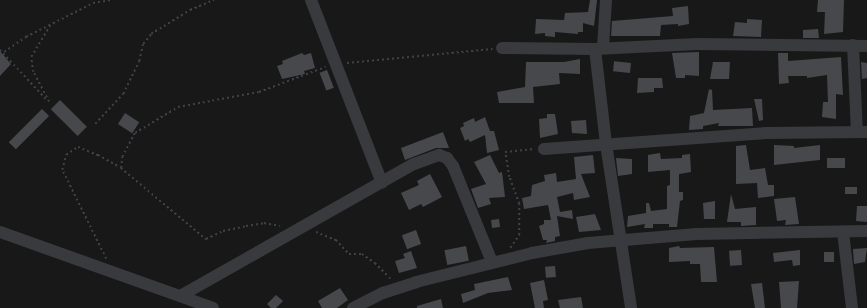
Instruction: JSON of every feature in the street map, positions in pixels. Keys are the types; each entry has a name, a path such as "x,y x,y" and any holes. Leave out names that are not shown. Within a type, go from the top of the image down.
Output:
{"street":[{"path":"312,0 382,183"},
{"path":"606,0 599,48 606,144 623,239 631,308"},
{"path":"502,48 599,48 697,44 867,46"},
{"path":"544,148 765,133 862,132 853,45"},
{"path":"182,295 414,164 439,155 447,158 457,174 492,262"},
{"path":"353,308 398,288 492,262 532,253 623,239 697,234 867,231"},
{"path":"0,232 182,295 213,308"},
{"path":"843,232 852,308"}],"path":[{"path":"0,54 93,3 113,0"},
{"path":"95,124 123,94 143,44 151,34 190,10 214,0"},
{"path":"0,50 4,52 49,102 33,72 31,57 51,25"},
{"path":"121,168 122,157 135,133 178,108 259,92 336,64 502,48"},
{"path":"113,271 62,170 66,155 78,148 98,155 121,168 206,239 223,231 264,223 299,228 336,240 349,254 362,254 375,263 398,288"},
{"path":"506,252 519,235 520,220 519,204 509,177 505,152 544,148"}],"building":[{"path":"590,0 597,0 594,26 583,23 583,32 578,32 578,34 555,32 555,37 545,36 545,33 535,34 536,19 564,20 565,13 588,12"},
{"path":"818,0 844,0 843,32 824,34 825,12 817,12"},
{"path":"688,6 689,24 678,26 678,24 661,25 660,36 611,36 612,21 673,16 672,8"},
{"path":"747,19 762,20 761,37 733,36 735,22 747,23"},
{"path":"818,29 819,38 803,38 803,30"},
{"path":"0,51 11,64 0,76"},
{"path":"699,52 699,76 685,75 685,78 676,78 672,53"},
{"path":"302,53 304,55 311,53 315,68 304,71 305,74 282,79 277,66 283,64 282,61"},
{"path":"778,53 788,53 788,61 841,57 843,95 836,94 836,119 822,117 823,102 828,102 827,75 807,78 807,76 788,76 789,83 779,84"},
{"path":"580,59 580,74 559,73 560,84 533,87 534,103 499,103 497,92 525,87 526,62 564,62"},
{"path":"614,61 631,63 630,73 613,71"},
{"path":"713,62 730,62 729,79 710,79"},
{"path":"861,62 867,63 867,78 862,79"},
{"path":"327,70 334,88 326,91 320,73"},
{"path":"638,78 662,78 663,88 654,88 654,92 637,93"},
{"path":"709,89 712,90 713,110 752,108 753,126 718,126 719,123 703,126 703,129 689,130 690,116 704,113"},
{"path":"754,99 762,99 763,120 759,121"},
{"path":"60,100 87,127 78,136 51,109"},
{"path":"42,109 49,116 16,149 9,142"},
{"path":"125,113 139,122 132,133 118,124"},
{"path":"547,114 555,114 558,134 540,138 539,119 547,118"},
{"path":"485,117 490,131 494,131 499,150 487,153 485,135 470,142 468,139 465,141 460,128 464,126 463,123 474,118 475,122"},
{"path":"586,120 587,134 572,133 571,121"},
{"path":"443,132 449,148 436,148 405,160 401,148"},
{"path":"746,145 750,170 765,168 768,185 774,185 774,196 758,198 757,183 736,184 736,146"},
{"path":"774,145 794,146 794,148 820,145 820,160 774,165"},
{"path":"660,153 661,159 682,158 682,155 690,154 691,172 679,174 679,192 683,192 683,200 680,201 677,227 669,227 669,224 653,224 653,228 644,228 645,224 627,227 628,216 646,213 646,203 649,203 651,211 667,209 667,186 670,185 670,170 648,172 648,155"},
{"path":"490,155 499,173 502,172 505,197 489,198 491,204 478,208 471,189 486,184 474,162"},
{"path":"593,155 595,173 581,174 590,197 574,200 573,193 557,197 560,212 572,210 573,219 557,216 560,236 555,237 555,241 546,243 547,240 543,240 539,226 544,224 544,220 551,220 548,205 524,209 522,198 531,196 532,185 545,181 544,175 556,173 557,182 576,179 574,157"},
{"path":"616,158 632,159 632,174 618,176"},
{"path":"827,158 845,158 845,168 827,168"},
{"path":"430,174 442,197 423,207 421,204 409,210 401,193 419,185 417,181"},
{"path":"845,187 857,187 857,194 845,194"},
{"path":"731,194 735,209 756,207 756,225 741,226 741,222 727,222"},
{"path":"795,197 799,224 785,225 786,220 777,221 774,199"},
{"path":"715,201 715,219 704,219 703,203"},
{"path":"857,206 867,206 867,222 856,221"},
{"path":"595,214 601,230 579,232 576,217"},
{"path":"499,219 500,227 492,228 491,220"},
{"path":"416,230 421,244 407,249 402,235"},
{"path":"466,246 469,261 447,265 444,250"},
{"path":"679,246 680,248 714,247 717,282 701,282 700,264 690,264 690,261 669,262 669,248"},
{"path":"867,248 865,262 854,264 853,249"},
{"path":"741,250 742,265 730,266 729,251"},
{"path":"800,250 800,265 793,266 792,260 774,262 773,253"},
{"path":"411,251 417,268 399,273 395,261 405,258 403,254"},
{"path":"824,252 834,252 834,262 824,262"},
{"path":"555,266 556,277 546,278 545,267"},
{"path":"508,277 512,290 488,293 463,303 461,294 475,290 474,284"},
{"path":"544,280 548,300 543,301 544,308 535,308 530,283"},
{"path":"799,281 797,308 781,308 779,282"},
{"path":"762,283 765,308 755,308 751,284"},
{"path":"340,288 348,300 337,308 322,308 318,301"},
{"path":"276,295 283,301 276,308 271,308 267,304"},
{"path":"581,297 583,308 560,308 558,300"},
{"path":"441,299 443,308 417,308 417,306"}]}
